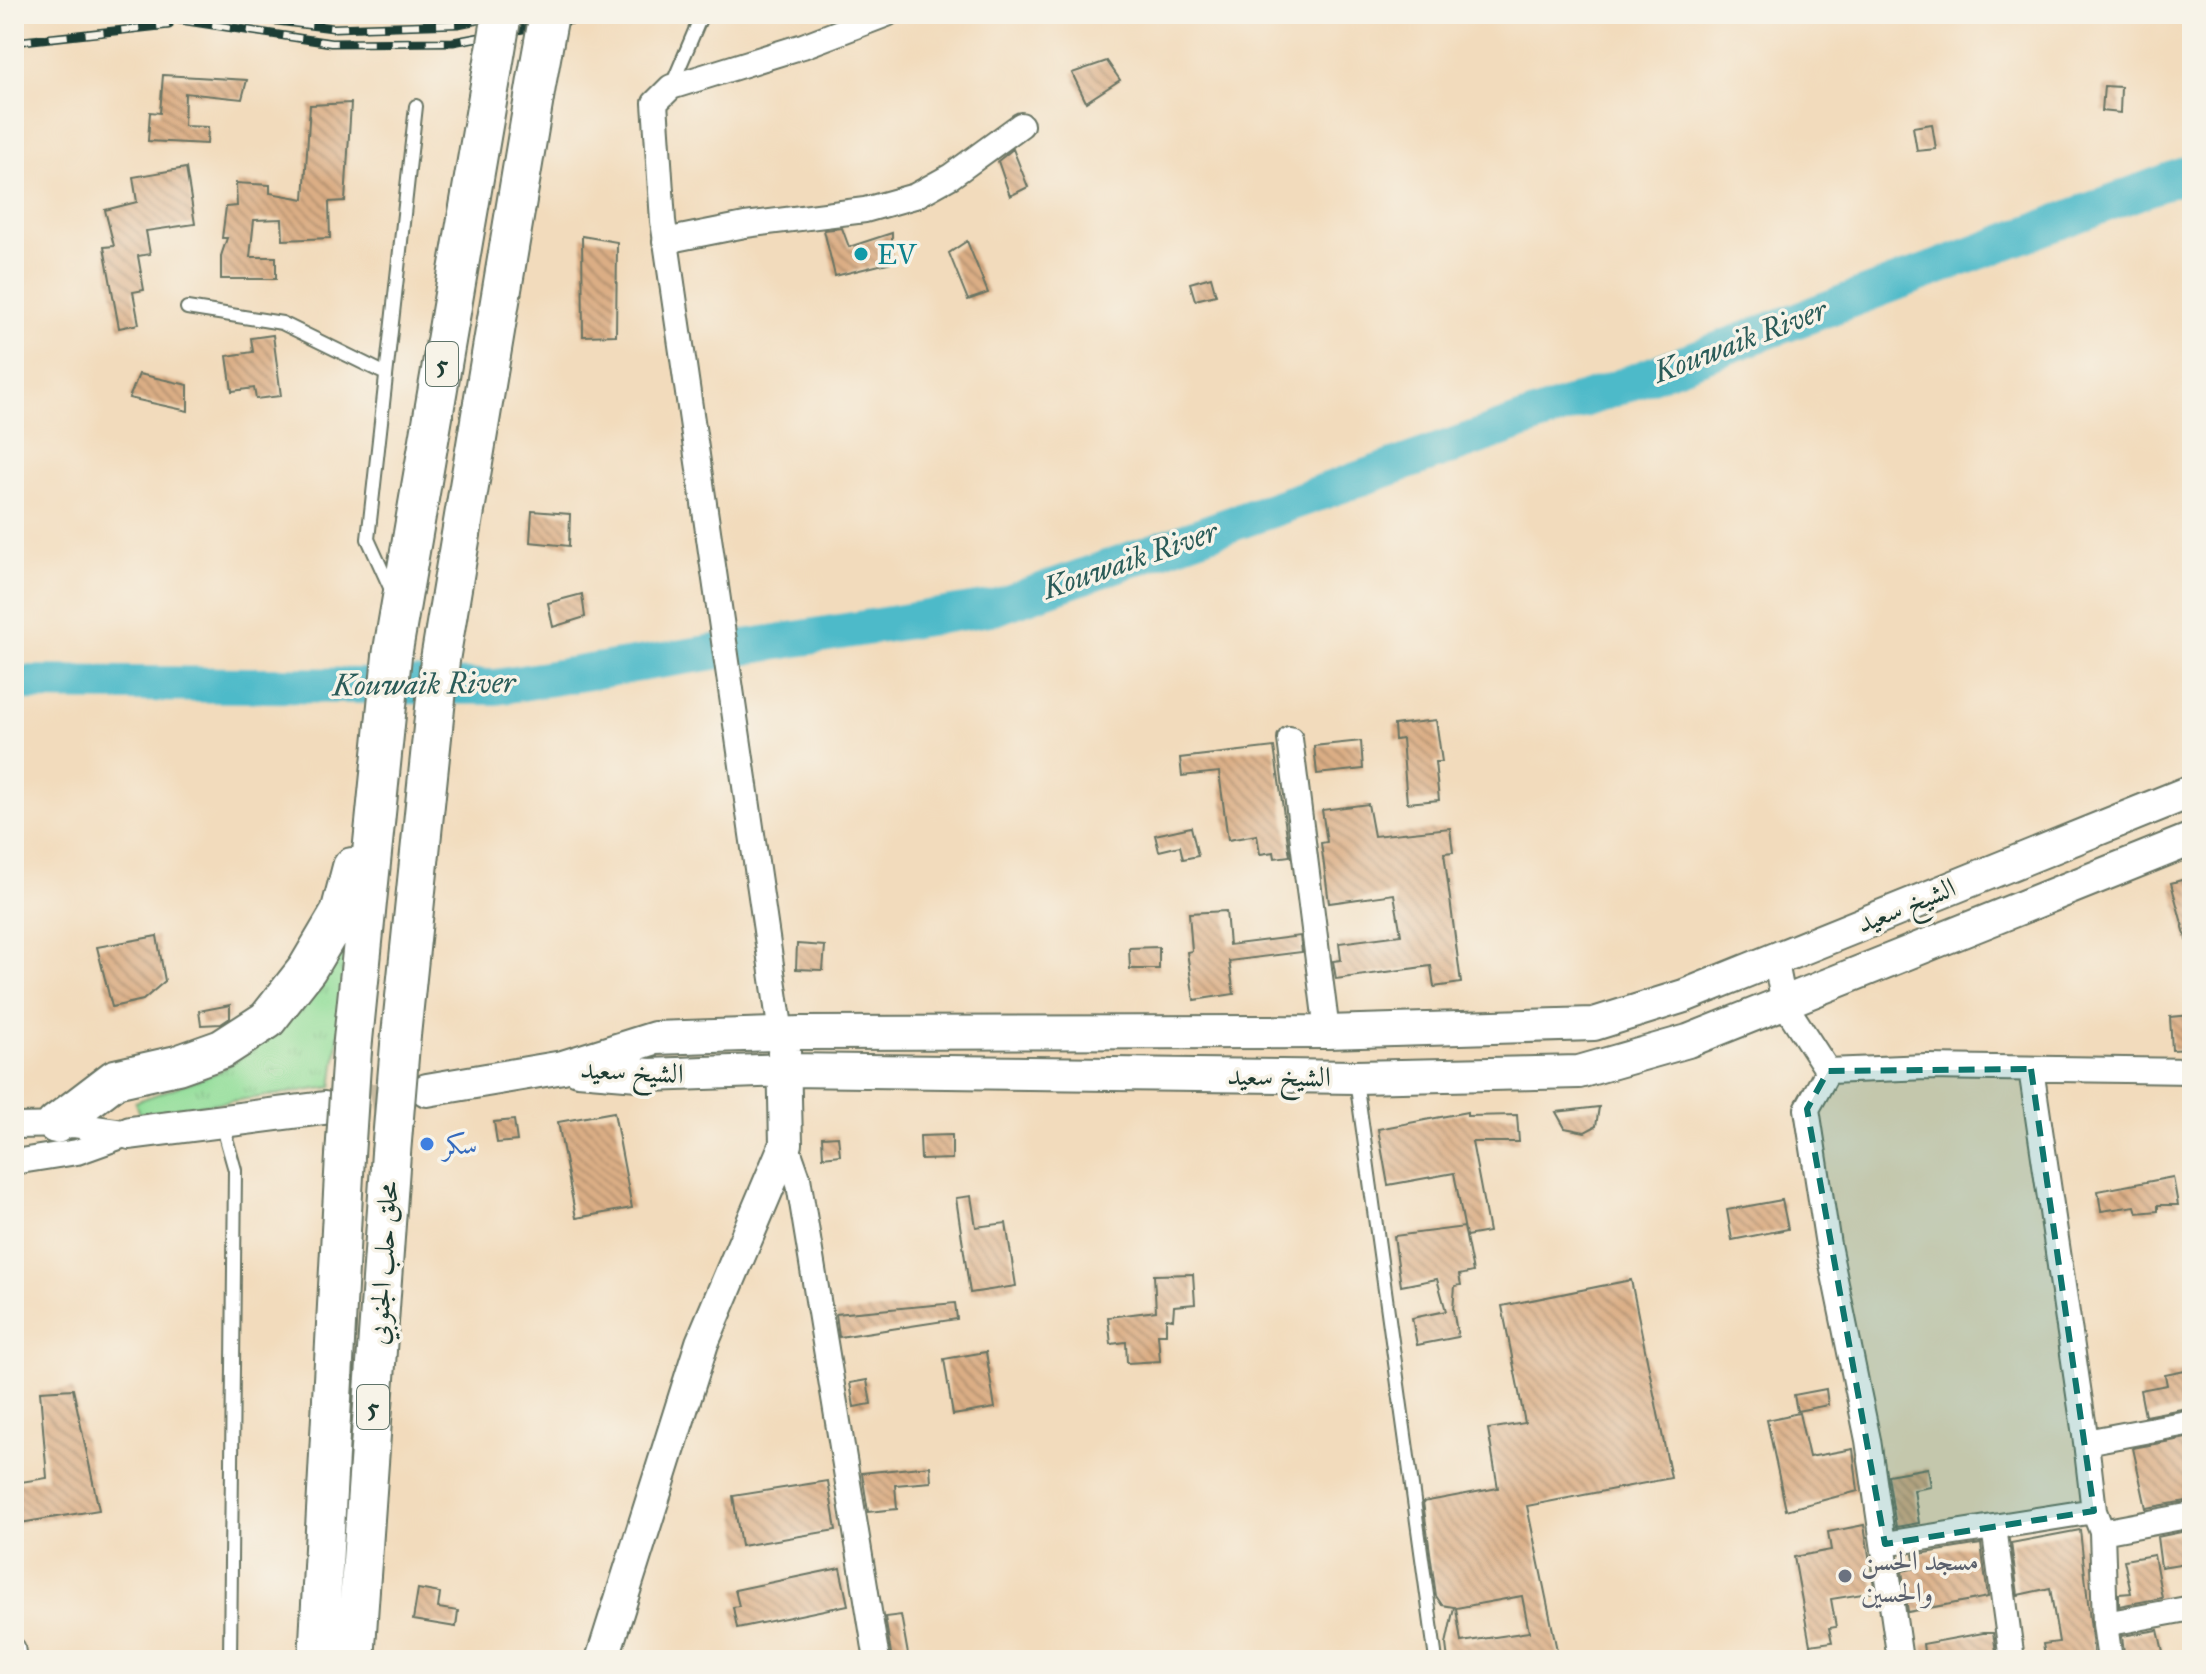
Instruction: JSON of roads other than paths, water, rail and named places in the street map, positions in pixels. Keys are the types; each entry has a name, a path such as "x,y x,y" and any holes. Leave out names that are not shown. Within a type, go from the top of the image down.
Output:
{"highway":[{"name":"5","path":"384,740 392,656 502,14"},
{"name":"محلق حلب الجنوبي","path":"355,1660 391,1153 430,744 440,660 549,14"},
{"name":"محلق حلب الجنوبي","path":"318,1660 352,1050 384,740"},
{"path":"56,1124 115,1079 177,1065 222,1049 267,1020 307,969 340,913 384,740"}],"main road":[{"name":"الشيخ سعيد","path":"563,1067 655,1038 781,1034 1327,1032 1594,1024 1684,996 2192,791"},
{"name":"الشيخ سعيد","path":"563,1067 650,1075 787,1070 1356,1077 1579,1072 1688,1041 2192,839"},
{"path":"602,1660 702,1343 786,1144 787,1070 781,1034"},
{"path":"427,1090 563,1067"},
{"path":"130,1133 324,1108"}],"street":[{"path":"781,1034 665,241 655,103 671,87 803,46 887,14"},
{"path":"665,241 745,225 865,210 915,196 951,176 1021,125"},
{"path":"1290,739 1327,1032"},
{"path":"1775,958 1784,1003 1828,1071"},
{"path":"1828,1071 1927,1067 2192,1071"},
{"path":"2031,1069 2098,1521 2110,1660"},
{"path":"1828,1071 1807,1109 1828,1245 1885,1544 1900,1660"},
{"path":"14,1126 56,1124 130,1133"},
{"path":"14,1162 77,1152 130,1133"},
{"path":"786,1144 798,1178 877,1660"},
{"path":"2086,1442 2192,1422"},
{"path":"1885,1544 1994,1527 2192,1515"},
{"path":"1994,1527 2007,1659"},
{"path":"2105,1624 2192,1608"}],"lane":[{"path":"671,87 702,14"},
{"path":"400,611 368,539 416,106"},
{"path":"187,308 282,323 386,374"},
{"path":"1356,1077 1436,1660"},
{"path":"221,1121 235,1170 230,1660"},
{"path":"14,1646 18,1646 20,1660"}],"waterway":[{"name":"Kouwaik River","path":"14,683 496,687 996,607 1603,393 2192,172"}],"tunnel":[{"path":"324,1108 420,1091"}],"railway":[{"path":"141,14 331,43 453,42 605,14"},
{"path":"222,14 333,28 458,24 509,14"},
{"path":"14,42 169,25"}],"place":[{"name":"EV","path":"861,254"},
{"name":"سكر","path":"427,1144"},
{"name":"مسجد الحسن والحسين","path":"1845,1576"}]}
